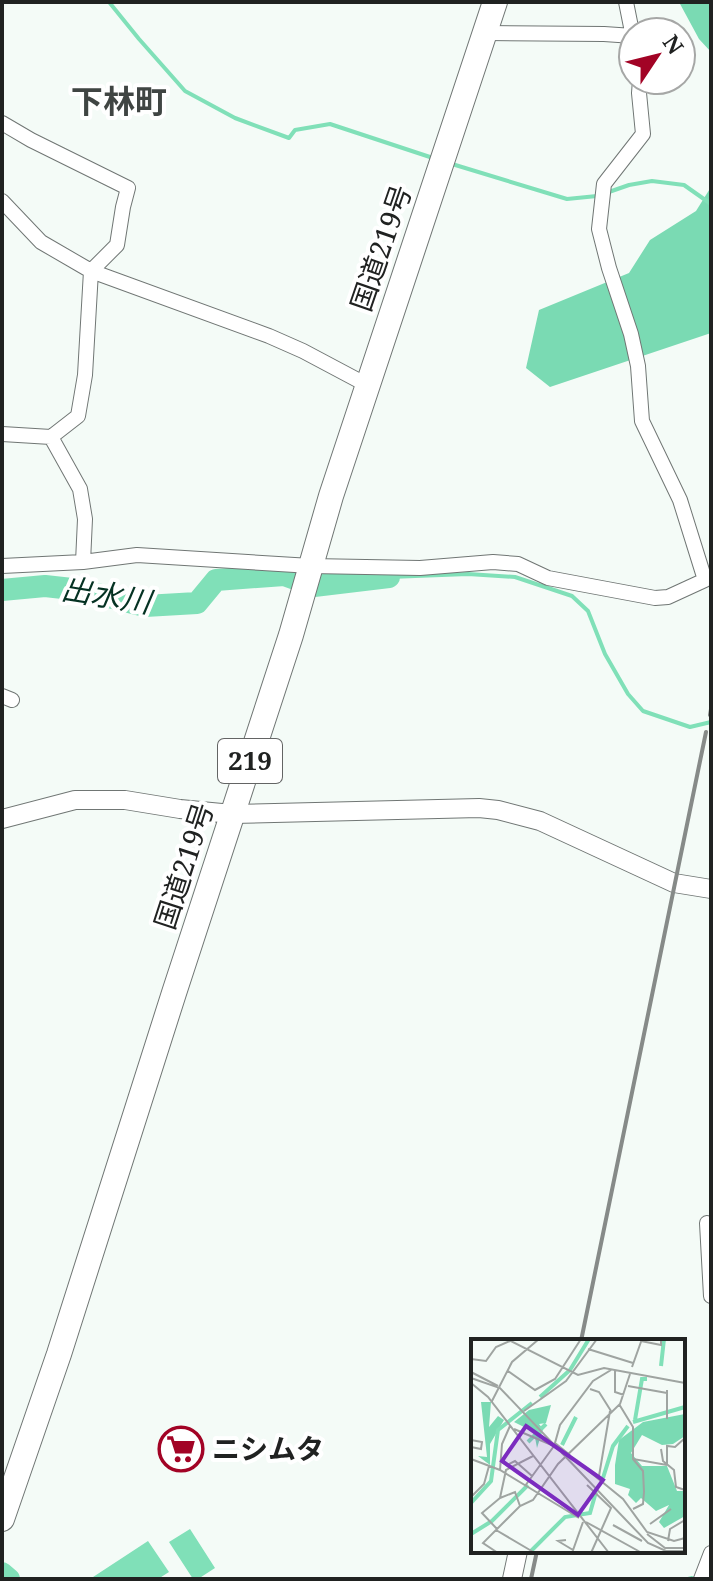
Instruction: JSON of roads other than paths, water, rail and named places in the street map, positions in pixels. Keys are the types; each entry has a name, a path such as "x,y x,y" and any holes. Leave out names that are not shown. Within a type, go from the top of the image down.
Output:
{"highway":[{"name":"国道219号","path":"2,1519 59,1354 291,635 367,385 495,2"}],"street":[{"path":"486,33 617,35"},
{"path":"2,566 83,562 137,555 311,566 420,568 493,562 518,564 548,578 655,598 668,597 705,580 680,500 642,421 638,366 631,334 599,229 604,184 643,134 639,96"},
{"path":"2,123 128,188 117,245 91,271 85,375 78,416 51,437 2,434"},
{"path":"2,201 41,242 91,271 269,336 367,385"},
{"path":"51,437 80,489 85,519 83,562"},
{"path":"2,819 75,800 125,800 232,814 460,807 498,810 540,821 674,883 711,889"},
{"path":"707,1223 711,1296"},
{"path":"512,1579 518,1553"},
{"path":"701,1579 711,1553"}],"waterway":[{"path":"109,2 185,91 235,118 289,138 295,130 330,124 436,159"},
{"path":"452,164 567,199 597,196"},
{"path":"606,193 652,181 684,185 711,204"},
{"path":"389,577 468,574 515,577 572,596 588,611 605,654 628,694 643,711 690,727 711,722"},
{"name":"出水川","path":"2,590 45,586 81,590 145,606 197,603 216,580 284,575 314,586 389,577"},
{"path":"2,1573 9,1579"},
{"path":"688,1579 694,1579"}],"railway":[{"path":"710,715 711,709"},
{"path":"581,1339 706,732"},
{"path":"531,1579 537,1553"}],"place":[{"name":"ニシムタ","path":"181,1449"}],"district":[{"name":"下林町","path":"119,102"}]}
